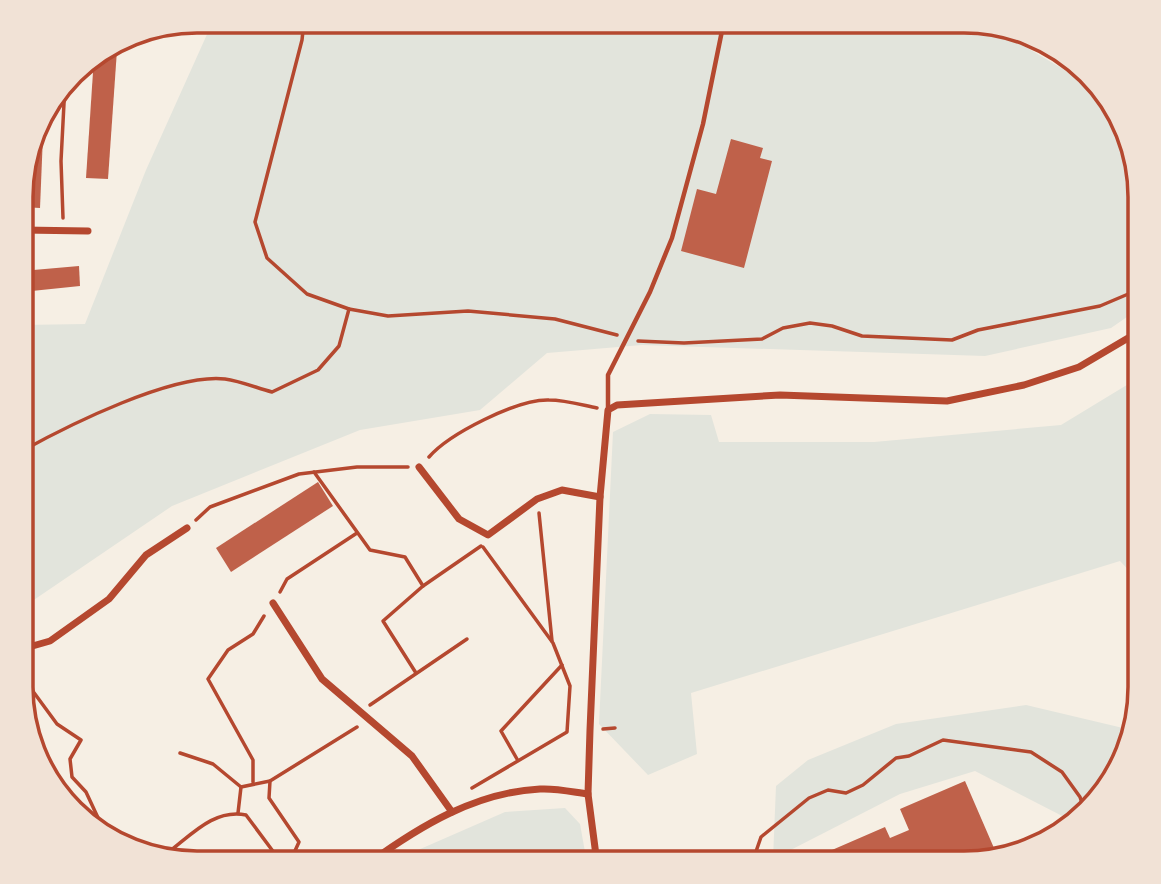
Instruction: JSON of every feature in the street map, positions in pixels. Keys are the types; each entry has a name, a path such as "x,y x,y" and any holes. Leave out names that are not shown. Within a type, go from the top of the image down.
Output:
{"street":[{"path":"33,230 88,231"},
{"path":"595,851 588,794 600,497 608,410 617,405 780,395 947,401 1024,385 1079,367 1128,338"},
{"path":"419,467 459,519 488,535 537,499 562,490 600,497"},
{"path":"34,646 50,641 109,599 146,555 187,528"},
{"path":"273,603 322,679 412,756 452,812"},
{"path":"387,850 411,833 452,812 509,793 542,788 588,794"}],"lane":[{"path":"608,410 608,375 650,292 672,238 703,124 721,34"}],"path":[{"path":"303,33 255,222 267,258 307,293 349,309 388,316 468,311 555,319 642,342 762,339 783,328 810,323 832,326 862,336 952,340 978,330 1100,306 1128,294"},
{"path":"64,101 61,161 64,230"},
{"path":"33,445 62,430 178,384 224,379 272,392 318,370 339,346 349,309"},
{"path":"187,528 210,507 299,474 358,467 419,467 440,444 499,412 547,399 608,410"},
{"path":"314,472 370,550 405,557 423,586"},
{"path":"537,499 553,643"},
{"path":"253,782 253,760 208,679 228,650 253,634 287,579 357,533"},
{"path":"416,673 383,621 423,586 481,546 488,535"},
{"path":"446,804 517,759 567,732 570,686 553,643 481,546"},
{"path":"359,712 467,639"},
{"path":"517,759 500,731 562,665"},
{"path":"34,692 57,724 81,740 71,759 72,777 86,792 97,816"},
{"path":"241,787 253,782 270,781 369,720"},
{"path":"756,851 761,837 809,798 828,790 846,793 863,785 896,758 909,756 943,740 1031,752 1062,772 1081,801"},
{"path":"180,753 214,764 241,787"},
{"path":"270,781 269,798 299,842 295,850"},
{"path":"238,813 241,787"},
{"path":"172,849 216,818 238,813 246,815 270,850"}],"shaded area":[{"path":"208,33 996,36 1018,42 1073,75 1094,97 1111,124 1122,154 1128,197 1128,316 1111,328 985,356 642,345 547,353 480,410 360,430 172,506 34,600 33,325 85,324 146,170"},
{"path":"1128,385 1127,569 1120,561 691,693 697,754 648,775 599,724 613,432 650,414 711,415 719,442 874,442 1061,425"},
{"path":"1026,705 1122,728 1111,760 1100,778 1087,795 1063,817 975,771 900,794 789,851 773,851 776,786 808,760 896,724"},
{"path":"565,808 580,824 585,851 417,850 505,812"}],"building":[{"path":"117,54 108,179 86,178 93,71"},
{"path":"731,139 763,148 760,158 772,161 744,268 681,251 697,189 716,194"},
{"path":"43,142 40,208 33,208 33,197 36,165"},
{"path":"79,266 80,286 33,291 33,270"},
{"path":"318,482 333,506 231,572 216,548"},
{"path":"965,781 994,848 964,851 830,851 885,827 890,838 909,830 900,809"}]}
